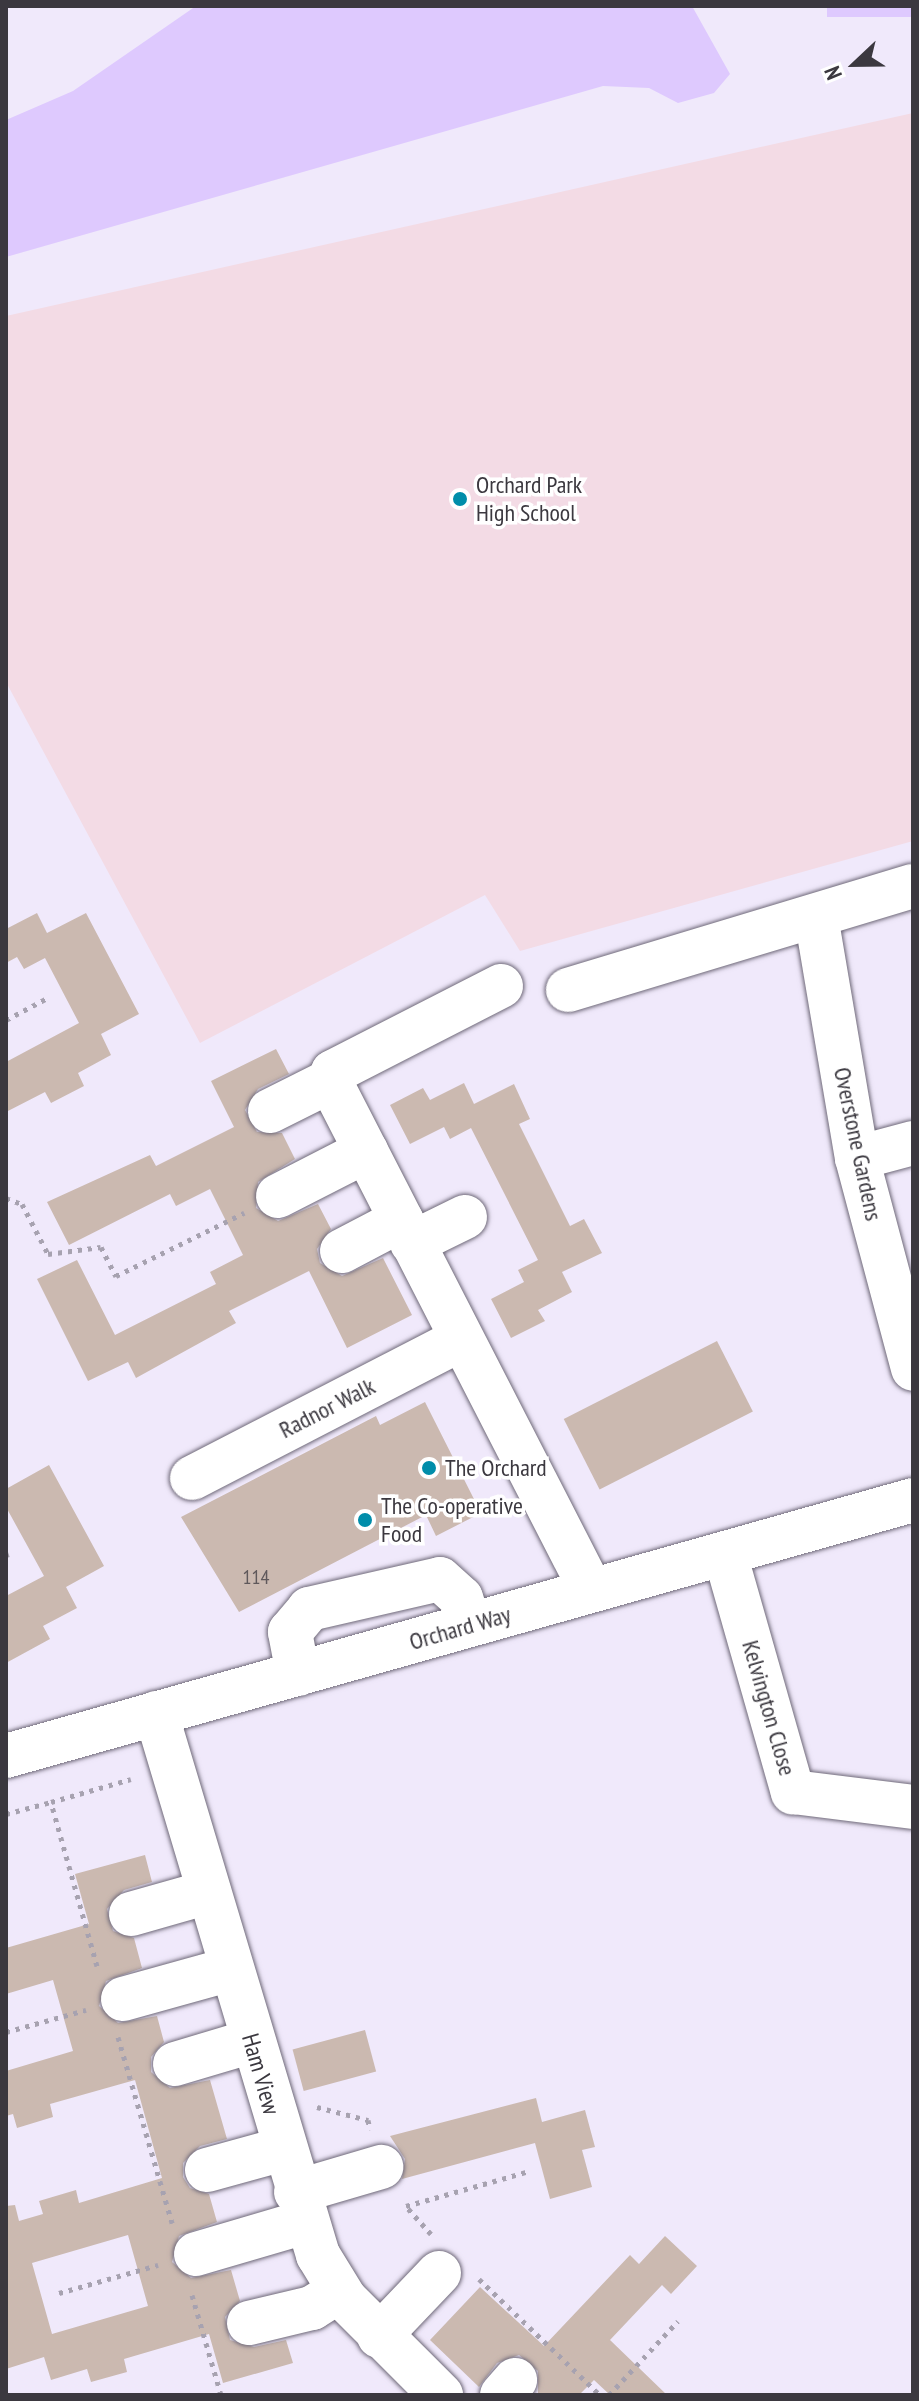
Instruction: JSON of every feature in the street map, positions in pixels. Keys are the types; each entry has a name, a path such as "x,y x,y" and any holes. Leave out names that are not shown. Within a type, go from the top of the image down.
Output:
{"street":[{"path":"568,990 913,886"},
{"name":"Overstone Gardens","path":"816,916 857,1158 913,1369"},
{"path":"270,1111 501,986"},
{"path":"331,1076 461,1339 591,1590"},
{"path":"857,1158 913,1143"},
{"path":"264,1203 366,1151"},
{"path":"342,1251 465,1217"},
{"name":"Radnor Walk","path":"192,1478 461,1339"},
{"name":"Orchard Way","path":"6,1756 913,1500"},
{"name":"Kelvington Close","path":"725,1554 793,1792 913,1807"},
{"path":"298,1674 290,1632 296,1619 352,1597 440,1579 461,1598 470,1625"},
{"name":"Ham View","path":"156,1713 300,2207 339,2291 432,2392"},
{"path":"131,1914 209,1892"},
{"path":"110,2003 231,1969"},
{"path":"175,2064 252,2041"},
{"path":"207,2170 283,2149"},
{"path":"181,2258 300,2207 381,2167"},
{"path":"379,2336 449,2262"},
{"path":"249,2323 312,2308 339,2291"}],"path":[{"path":"6,1020 49,997"},
{"path":"6,1198 22,1204 48,1254 101,1247 116,1276 264,1203"},
{"path":"6,1814 136,1778 156,1713"},
{"path":"51,1802 221,2395"},
{"path":"6,2032 110,2003"},
{"path":"526,2172 406,2206 449,2262 600,2395"},
{"path":"59,2293 181,2258"},
{"path":"609,2395 678,2321"}],"shaded area":[{"path":"196,6 692,6 730,74 714,93 678,103 649,88 603,86 6,257 6,120 73,91"},
{"path":"827,6 913,6 913,17 827,17"},
{"name":"Orchard Park High School","path":"913,113 913,841 520,951 485,895 200,1043 6,682 6,316"}],"building":[{"path":"37,913 47,933 86,913 139,1014 101,1034 111,1055 78,1073 84,1086 51,1103 45,1092 6,1112 6,1062 79,1023 45,958 24,969 17,957 6,963 6,929"},
{"path":"276,1049 289,1074 258,1089 245,1110 257,1132 282,1133 295,1159 258,1182 256,1208 278,1221 318,1204 331,1229 317,1249 320,1263 342,1276 383,1258 412,1315 347,1348 309,1271 229,1311 236,1323 136,1378 128,1362 88,1381 37,1279 77,1260 115,1335 216,1284 210,1272 243,1255 210,1189 176,1206 170,1194 69,1245 47,1202 150,1155 156,1166 234,1127 211,1081"},
{"path":"464,1083 474,1104 514,1084 530,1119 519,1124 570,1226 584,1219 602,1253 562,1272 572,1292 538,1310 545,1321 511,1338 491,1299 524,1282 518,1270 538,1260 471,1128 450,1139 444,1127 410,1144 390,1105 423,1088 430,1100"},
{"path":"717,1341 753,1411 600,1489 564,1419"},
{"path":"425,1402 481,1513 436,1536 426,1515 239,1612 181,1517 376,1416 380,1425"},
{"path":"49,1465 104,1566 66,1587 77,1608 43,1626 50,1639 6,1663 6,1596 44,1576 6,1507 6,1489"},
{"path":"145,1855 152,1882 124,1890 107,1909 113,1931 134,1938 142,1968 106,1981 99,2006 118,2023 157,2016 164,2042 151,2057 151,2072 170,2088 210,2080 227,2139 200,2146 183,2163 183,2177 190,2188 209,2194 217,2222 179,2236 172,2262 191,2278 231,2270 240,2301 225,2317 230,2340 254,2347 286,2340 293,2363 223,2383 209,2334 124,2359 127,2372 91,2382 87,2369 51,2380 44,2357 6,2369 6,2206 15,2205 19,2221 43,2214 39,2201 76,2190 79,2203 162,2178 135,2080 50,2104 53,2117 17,2128 13,2114 6,2116 6,2071 73,2051 53,1980 6,1994 6,1948 89,1924 75,1874","holes":["128,2235 148,2306 52,2334 32,2263"]},
{"path":"365,2030 376,2072 304,2091 293,2049"},
{"path":"536,2098 542,2122 585,2110 595,2147 582,2150 592,2187 550,2199 535,2143 402,2179 405,2159 390,2136"},
{"path":"665,2236 697,2266 671,2294 662,2285 610,2340 667,2395 610,2395 594,2380 579,2395 538,2395 538,2371 519,2355 497,2363 479,2387 430,2340 480,2287 544,2346 630,2255 639,2264"}],"place":[{"name":"Orchard Park High School","path":"460,499"},
{"name":"The Orchard","path":"429,1468"},
{"name":"The Co-operative Food","path":"365,1520"}]}
